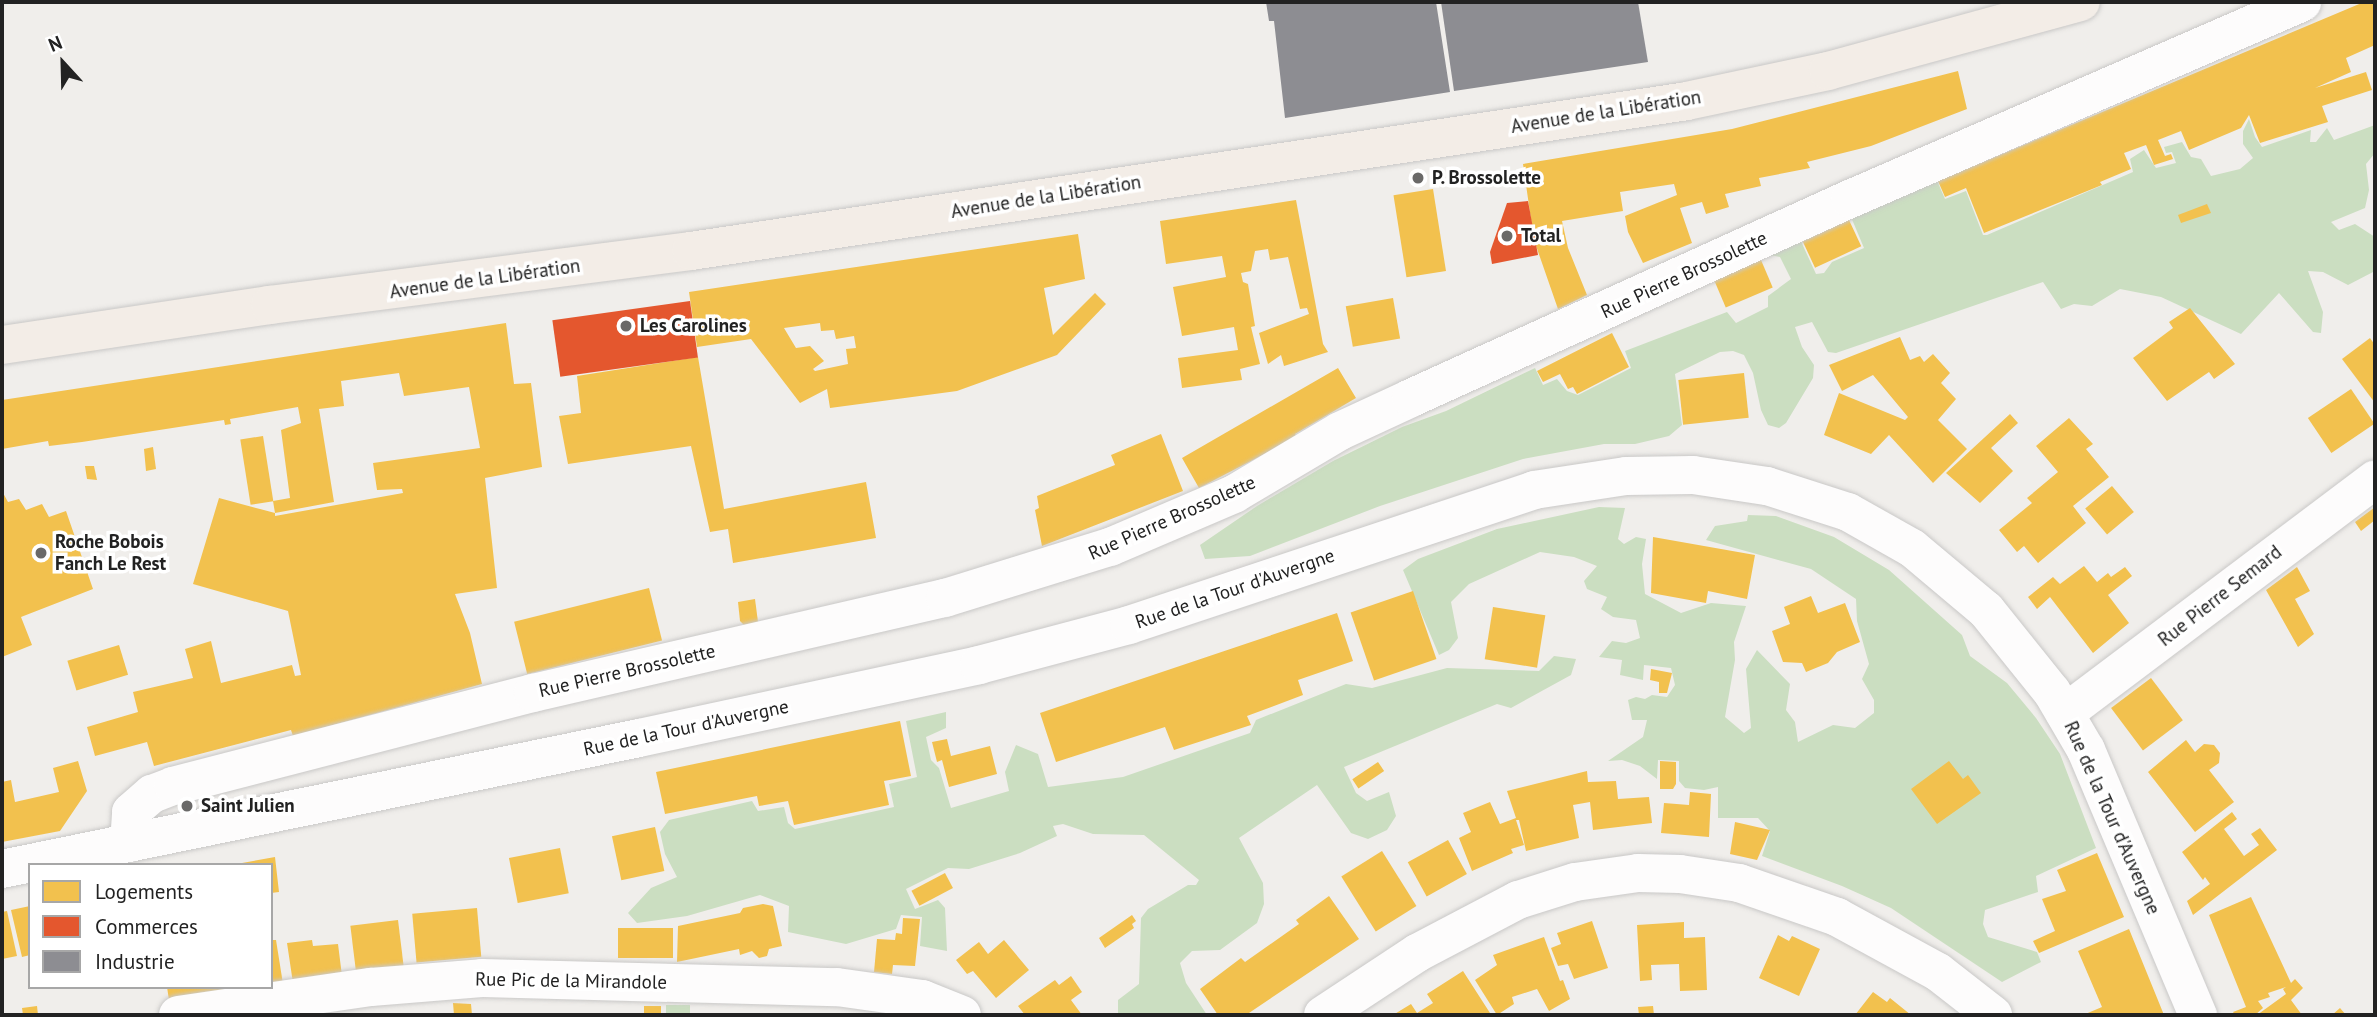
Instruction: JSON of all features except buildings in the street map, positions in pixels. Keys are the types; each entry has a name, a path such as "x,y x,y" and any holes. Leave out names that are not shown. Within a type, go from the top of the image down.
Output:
{"main road":[{"name":"Avenue de la Libération","path":"2,345 270,305 704,249 1687,102 1828,71 2081,2"}],"street":[{"name":"Rue Pierre Brossolette","path":"129,843 131,812 152,794 173,786 545,690 945,598 1110,548 1234,494 1340,431 1411,398 1850,199 2302,2"},
{"name":"Rue de la Tour d'Auvergne","path":"31,863 979,665 1129,625 1534,490 1626,476 1693,475 1767,486 1823,502 1872,524 1912,548 1978,603 2037,671 2065,713 2101,783 2198,1015"},
{"name":"Rue Pierre Semard","path":"2065,713 2375,479"},
{"name":"Rue de la Tour d'Auvergne","path":"2,869 28,864"},
{"path":"1322,1015 1417,953 1518,900 1575,882 1638,873 1680,874 1739,883 1837,917 1938,972 1993,1015"},
{"name":"Rue Pic de la Mirandole","path":"178,1015 371,987 482,978 837,987 922,999 962,1015"}],"green space":[{"path":"2249,119 2255,137 2262,147 2311,130 2310,142 2316,142 2327,128 2334,140 2375,125 2375,153 2366,164 2369,190 2365,208 2331,222 2339,230 2355,224 2375,237 2375,271 2348,285 2323,272 2308,271 2323,312 2321,333 2313,332 2279,293 2241,334 2161,297 2120,289 2092,306 2074,304 2061,309 2043,282 1836,353 1828,352 1812,322 1795,327 1802,347 1814,365 1813,378 1786,423 1779,428 1768,425 1761,410 1753,373 1744,355 1733,351 1720,352 1675,374 1682,425 1669,436 1635,444 1604,444 1523,459 1380,506 1250,556 1205,559 1200,545 1257,506 1333,461 1402,427 1446,411 1535,368 1543,385 1557,379 1567,391 1578,395 1631,368 1625,351 1727,312 1736,323 1768,307 1768,296 1791,279 1780,257 1770,255 1799,237 1816,274 1824,273 1832,262 1864,248 1851,217 1935,176 1945,199 1966,191 1983,235 1987,235 2133,172 2130,159 2144,150 2156,168 2176,163 2172,152 2166,153 2164,147 2182,142 2191,157 2201,159 2211,176 2240,169 2253,158 2243,144 2243,131"},
{"path":"1599,507 1625,508 1618,539 1624,544 1636,537 1646,539 1642,564 1645,594 1681,613 1711,603 1746,606 1734,642 1735,660 1725,717 1744,733 1751,728 1746,669 1757,650 1790,684 1786,710 1795,722 1798,742 1833,725 1855,728 1874,713 1874,700 1862,679 1869,664 1857,621 1856,599 1811,569 1706,540 1715,526 1747,521 1748,515 1776,516 1834,537 1889,570 1962,635 1970,656 2007,683 2036,718 2060,754 2096,848 2036,876 2038,892 1985,910 1983,924 1988,937 2037,952 2041,962 2002,982 1891,908 1762,856 1770,831 1758,818 1718,818 1718,787 1704,790 1685,788 1679,781 1679,761 1658,760 1657,779 1640,766 1622,760 1608,761 1643,737 1647,720 1632,720 1628,700 1636,697 1645,699 1652,695 1667,697 1675,685 1671,668 1644,665 1643,680 1620,675 1622,660 1599,657 1612,641 1626,643 1640,638 1636,620 1613,617 1601,609 1607,597 1587,589 1584,581 1597,566 1574,557 1540,552 1469,584 1451,602 1458,638 1449,650 1439,655 1403,570 1418,559 1497,529"},
{"path":"1554,656 1576,659 1571,675 1511,708 1497,704 1344,767 1356,793 1367,801 1389,792 1396,816 1387,830 1368,839 1351,833 1317,785 1239,838 1263,883 1264,904 1257,923 1220,950 1192,951 1180,963 1186,983 1207,1015 1118,1013 1118,1000 1139,984 1141,918 1148,909 1188,885 1196,885 1199,880 1144,835 1093,834 1063,824 1053,826 1057,836 1020,853 969,869 948,868 906,889 915,909 938,900 945,908 947,951 920,946 922,917 901,915 896,929 846,944 788,932 789,906 760,895 687,916 637,923 628,913 651,888 677,877 665,854 660,832 669,820 752,801 758,811 784,807 788,823 795,829 894,807 889,784 917,777 906,721 946,712 946,728 926,737 931,760 939,768 951,808 1009,791 1005,772 1016,745 1038,754 1048,787 1123,777 1250,733 1256,720 1346,684 1372,688 1447,668 1539,671"},
{"path":"666,1005 690,1005 690,1015 666,1015"}],"place":[{"name":"P. Brossolette","path":"1418,178"},
{"name":"Total","path":"1507,236"},
{"name":"Les Carolines","path":"626,326"},
{"name":"Roche Bobois Fanch Le Rest","path":"41,553"},
{"name":"Saint Julien","path":"187,806"}]}
